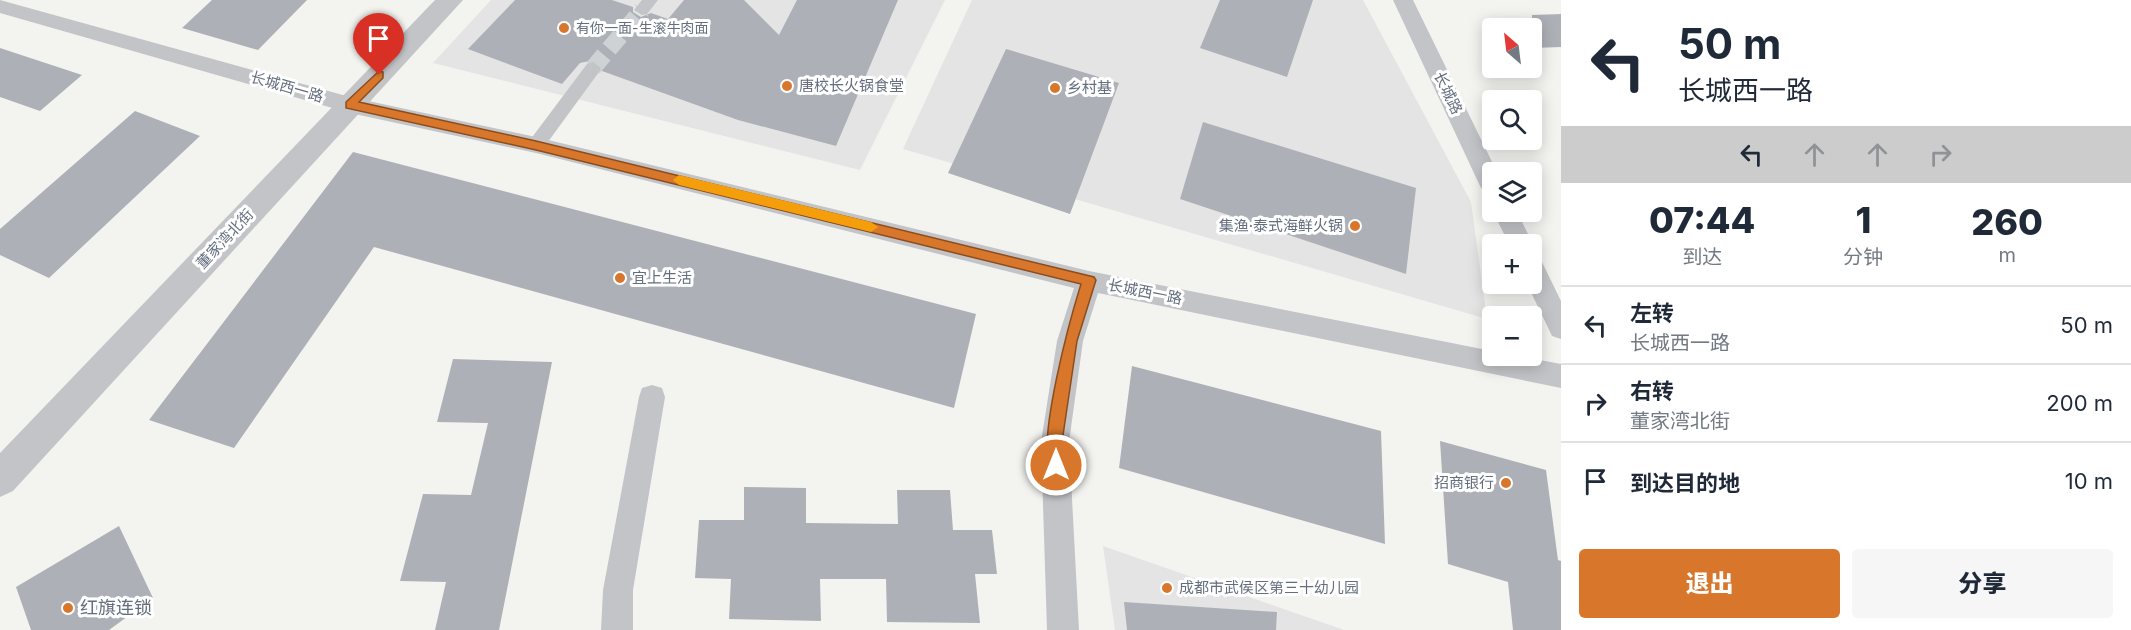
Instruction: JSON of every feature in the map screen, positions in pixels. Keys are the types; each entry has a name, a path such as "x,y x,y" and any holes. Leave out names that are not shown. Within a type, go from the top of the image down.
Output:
{"street":[{"name":"董家湾北街","path":"0,479 450,0"},
{"name":"长城路","path":"1403,0 1482,165"},
{"name":"长城西一路","path":"0,6 350,105 536,145 1089,280 1561,376"},
{"path":"536,145 593,68"},
{"path":"1063,630 1055,442 1070,341 1089,280"},
{"path":"1542,288 1561,328"},
{"path":"617,630 618,590 652,397"}],"shaded area":[{"path":"491,0 945,0 860,170 433,63"},
{"path":"972,0 1363,0 1471,202 1485,306 1482,306 1482,318 903,149"},
{"name":"成都市武侯区第三十幼儿园","path":"1103,546 1344,630 1115,630"}],"building":[{"path":"212,0 307,0 258,50 182,28"},
{"path":"515,0 612,0 633,7 633,12 641,17 651,13 668,19 684,0 744,0 779,35 797,0 898,0 836,146 738,120 602,71 602,66 594,60 580,63 562,84 468,49"},
{"path":"1220,0 1313,0 1287,77 1200,48"},
{"path":"1561,14 1561,47 1542,48 1542,18 1532,18 1532,15"},
{"path":"0,48 82,75 40,111 0,97"},
{"path":"1006,49 1119,83 1070,214 948,173"},
{"path":"135,111 200,136 49,278 0,255 0,229"},
{"path":"1203,122 1416,188 1406,274 1180,199"},
{"path":"353,152 976,314 954,408 374,247 234,448 149,420"},
{"path":"453,359 552,362 499,630 435,630 446,582 400,581 423,494 471,495 488,423 437,422"},
{"path":"1132,366 1381,431 1385,544 1119,468"},
{"path":"1440,441 1546,470 1558,560 1561,561 1561,630 1513,630 1508,582 1448,564"},
{"path":"744,487 806,488 806,523 898,524 897,490 950,490 953,530 992,530 997,574 975,574 980,623 887,622 886,579 820,579 821,621 729,619 731,579 695,578 699,520 744,520"},
{"path":"119,526 153,598 109,630 31,630 16,587"},
{"path":"1124,602 1277,612 1276,630 1127,630"}],"tunnel":[{"path":"593,68 642,10"}],"slow traffic":[{"path":"679,180 871,227"}],"place":[{"name":"有你一面-生滚牛肉面","path":"564,28"},
{"name":"唐校长火锅食堂","path":"787,86"},
{"name":"乡村基","path":"1055,88"},
{"name":"集渔·泰式海鲜火锅","path":"1355,226"},
{"name":"宜上生活","path":"620,278"},
{"name":"招商银行","path":"1506,483"},
{"name":"成都市武侯区第三十幼儿园","path":"1167,588"},
{"name":"红旗连锁","path":"68,608"}],"route":[{"path":"379,75 350,105 536,145 1089,280 1070,341 1055,442 1056,465"}]}
